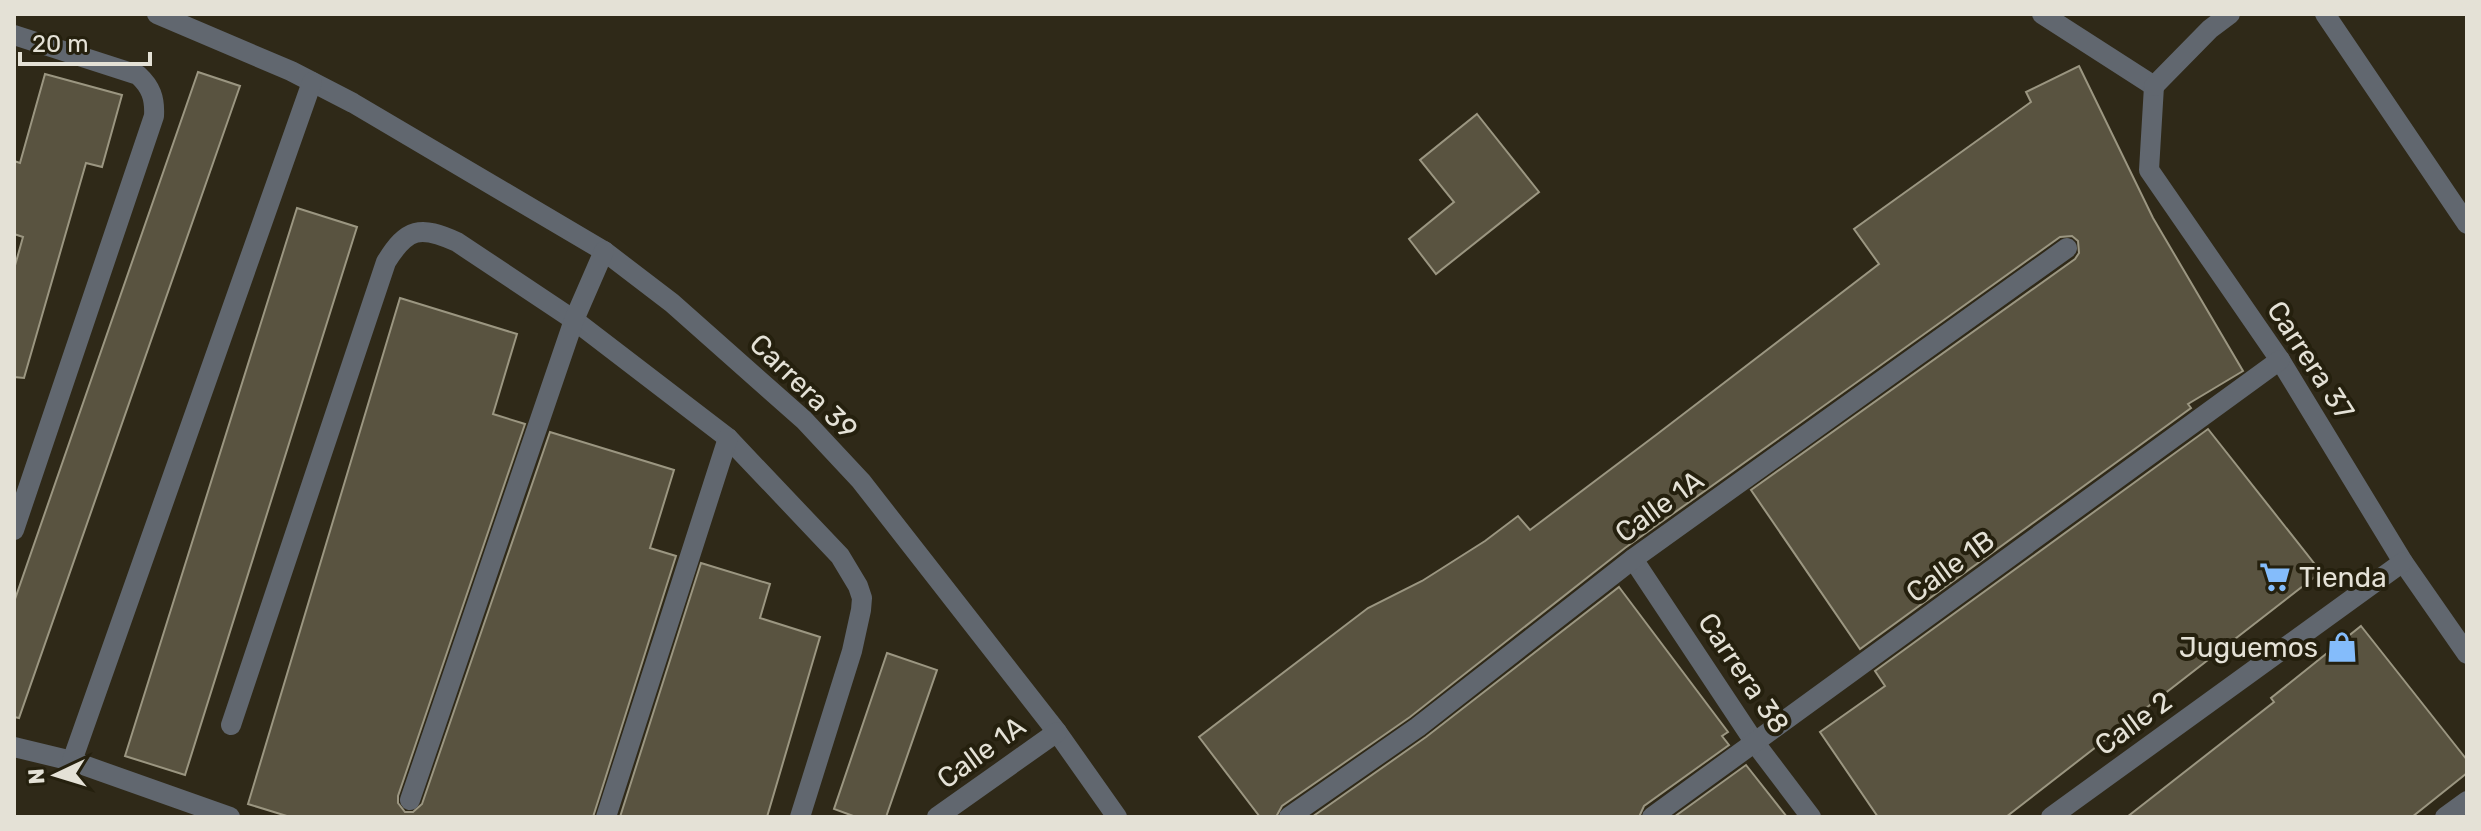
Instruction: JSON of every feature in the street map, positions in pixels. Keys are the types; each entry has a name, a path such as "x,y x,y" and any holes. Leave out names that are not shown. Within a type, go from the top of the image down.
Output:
{"street":[{"name":"Carrera 39","path":"157,14 353,103 604,251 672,303 804,420 861,481 1057,732 1117,817"},
{"path":"2042,14 2154,86 2210,29 2230,14"},
{"path":"2325,14 2460,197 2467,224"},
{"path":"14,35 138,75 152,92 155,104 154,116 14,530"},
{"path":"72,761 312,82"},
{"name":"Carrera 37","path":"2154,86 2149,170 2280,360 2403,562 2467,654"},
{"path":"231,725 386,262 398,242 418,231 439,234 457,242 574,320 728,438 840,556 853,574 862,598 852,651 800,817"},
{"name":"Calle 1A","path":"1289,817 1418,727 1633,559 2067,248"},
{"path":"410,800 574,320 604,251"},
{"name":"Calle 1B","path":"1652,817 2280,360"},
{"path":"606,817 728,438"},
{"name":"Carrera 38","path":"1633,559 1755,743 1811,817"},
{"name":"Calle 2","path":"2051,817 2403,562"},
{"name":"Calle 1A","path":"937,817 1057,732"},
{"path":"14,747 72,761 230,817"},
{"path":"2445,817 2467,801"}],"building":[{"path":"2079,66 2153,218 2243,371 2188,404 2191,408 1860,649 1751,490 2075,259 2079,253 2078,241 2072,236 2060,237 1625,548 1410,717 1282,806 1276,817 1260,817 1199,737 1368,608 1422,581 1518,516 1530,530 1656,435 1879,264 1854,229 2031,102 2026,92"},
{"path":"198,72 240,86 19,718 14,717 14,602"},
{"path":"45,74 122,95 102,167 86,163 24,378 14,377 14,269 23,237 14,234 14,161 20,163"},
{"path":"1477,114 1539,192 1436,274 1409,239 1454,202 1420,160"},
{"path":"297,208 357,227 185,775 125,756"},
{"path":"400,298 517,334 493,414 525,424 398,796 398,803 405,812 413,812 422,804 550,432 674,470 650,548 676,556 593,817 290,817 248,804"},
{"path":"2208,429 2321,572 2006,817 1878,817 1820,732 1885,686 1875,671"},
{"path":"701,563 770,584 760,618 820,637 767,817 620,817"},
{"path":"1619,587 1728,732 1722,736 1729,745 1644,806 1639,817 1312,817 1426,737"},
{"path":"2361,626 2467,760 2467,773 2412,817 2127,817 2274,702 2271,698"},
{"path":"887,653 937,670 886,817 856,817 834,809"},
{"path":"1746,765 1787,817 1674,817"}],"place":[{"name":"Tienda","path":"2275,577"},
{"name":"Juguemos","path":"2342,647"}]}
